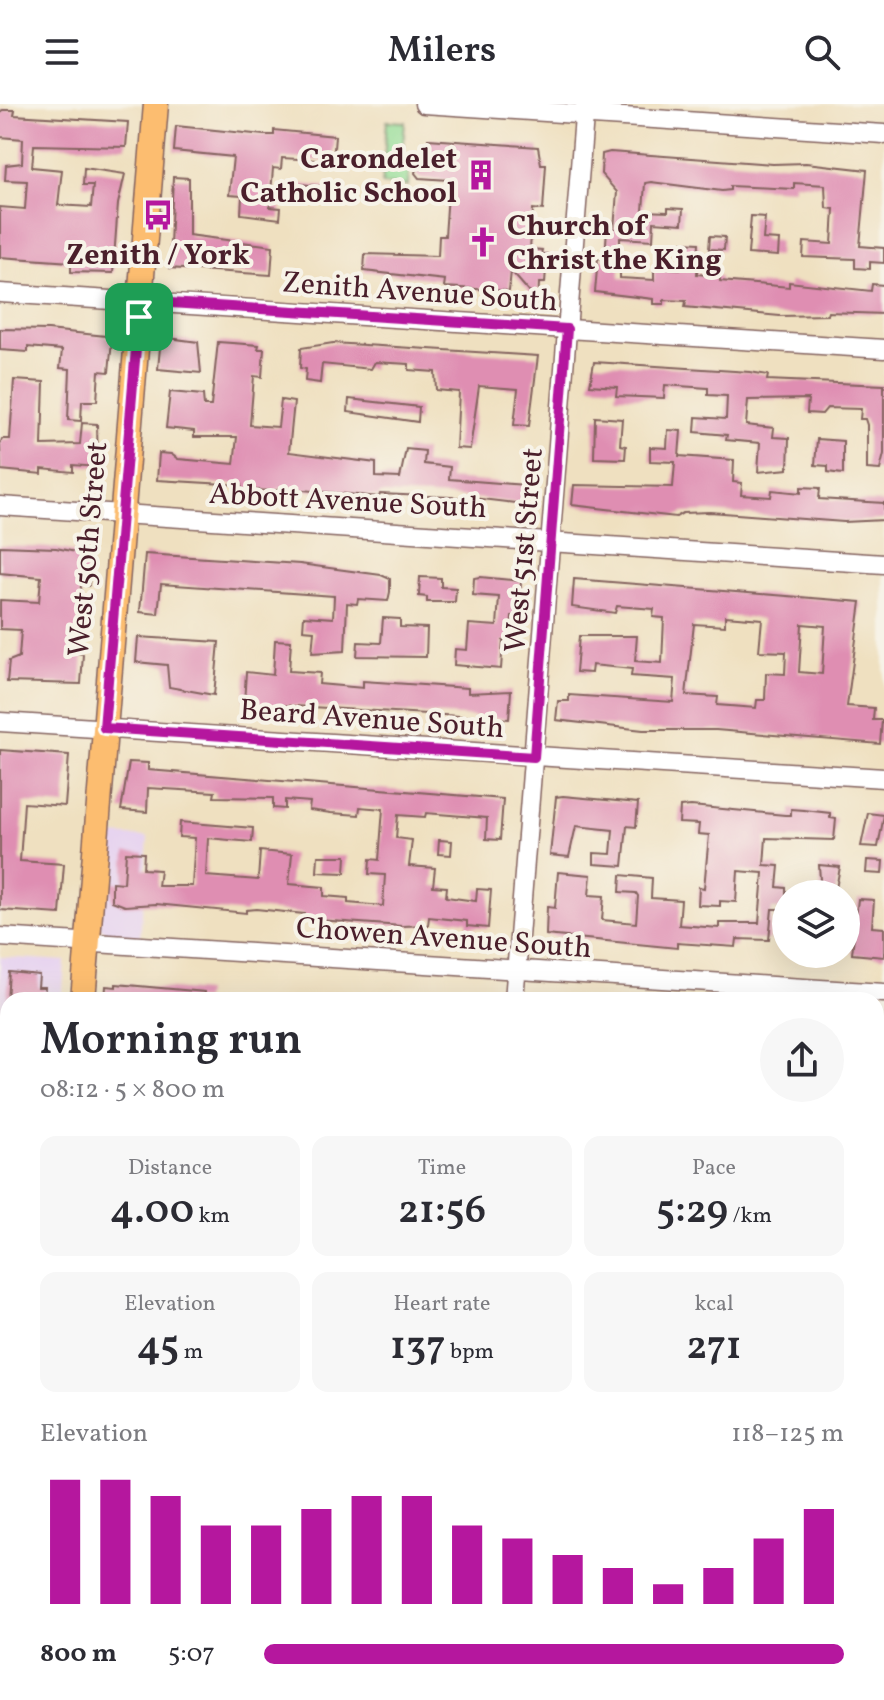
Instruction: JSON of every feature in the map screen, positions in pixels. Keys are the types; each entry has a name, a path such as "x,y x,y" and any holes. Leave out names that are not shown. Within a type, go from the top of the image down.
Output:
{"main road":[{"name":"West 50th Street","path":"84,992 156,104"}],"street":[{"path":"424,104 585,110 884,134"},
{"name":"West 51st Street","path":"515,992 585,110"},
{"name":"Zenith Avenue South","path":"0,293 884,349"},
{"name":"Abbott Avenue South","path":"0,506 884,564"},
{"name":"Beard Avenue South","path":"0,722 884,778"},
{"name":"Chowen Avenue South","path":"0,937 869,992"}],"shaded area":[{"path":"108,835 148,837 140,937 110,934 100,927"},
{"path":"0,957 65,961 63,992 0,992"}],"green space":[{"path":"387,121 405,122 402,159 410,160 408,186 382,184"}],"building":[{"path":"3,110 15,110 14,115 128,122 126,147 34,145 32,167 62,170 58,205 91,207 93,185 83,185 84,168 125,174 118,204 113,273 71,272 71,262 0,257 0,207 25,209 27,181 5,180 6,165 22,163 23,139 0,137 0,114"},
{"path":"176,126 264,135 274,135 274,130 335,136 333,161 282,158 281,169 273,168 270,207 281,208 280,219 241,214 242,196 229,195 233,157 174,151"},
{"path":"428,139 538,147 541,164 546,164 543,210 533,209 530,249 542,250 541,254 547,254 545,283 539,283 538,302 511,271 509,291 444,287 445,280 364,271 365,254 438,256 439,236 445,236 449,180 419,178 415,173 419,155 427,156"},
{"path":"610,152 773,164 806,163 867,170 860,246 884,248 884,263 870,262 870,269 855,268 855,259 803,257 804,242 832,244 834,209 826,208 825,185 794,183 794,189 730,186 730,190 722,191 651,182 645,183 643,211 683,209 682,224 654,222 653,240 620,238 620,278 654,280 654,267 680,269 682,242 699,243 697,274 720,276 720,281 789,287 789,282 871,291 872,284 884,285 884,314 828,312 827,315 780,316 685,307 686,301 664,300 664,304 653,304 653,299 595,292 598,258 605,259 607,228 614,229 617,192 601,174 602,154"},
{"path":"173,177 189,178 189,235 273,246 271,275 169,268"},
{"path":"299,184 328,187 327,200 298,197"},
{"path":"751,216 765,217 763,239 779,240 778,256 748,254"},
{"path":"710,236 725,237 724,250 709,249"},
{"path":"0,329 48,330 106,336 112,340 109,372 99,371 97,401 82,401 81,421 68,420 70,369 60,368 62,350 28,347 28,352 0,350"},
{"path":"161,337 198,342 201,373 158,369"},
{"path":"218,342 259,345 258,349 264,349 262,377 254,376 250,425 278,427 281,400 294,402 289,452 376,463 376,477 400,478 406,449 425,451 424,464 450,467 449,479 525,485 524,504 473,498 380,494 379,497 281,488 275,491 252,490 241,489 242,485 157,480 159,453 171,454 178,459 234,464 237,437 194,437 194,431 166,428 170,392 203,395 204,406 211,406"},
{"path":"333,343 538,356 529,426 514,425 518,389 479,386 470,449 456,448 459,392 436,390 435,372 409,370 409,364 375,362 371,369 322,364 320,383 305,381 306,369 300,368 301,348"},
{"path":"594,362 750,372 768,375 767,380 884,385 884,454 880,470 867,469 867,425 865,419 860,419 861,409 827,408 822,414 807,413 808,399 748,400 746,425 774,428 773,437 789,438 788,469 758,472 760,443 726,440 727,435 695,432 696,417 726,419 727,396 708,395 708,388 665,385 664,398 616,396 617,387 590,385"},
{"path":"14,380 44,382 42,445 80,444 82,423 97,424 98,467 73,465 73,472 42,469 42,474 1,470 0,445 2,439 10,439"},
{"path":"349,399 419,407 418,422 348,412"},
{"path":"595,417 622,419 620,445 626,446 625,459 594,458"},
{"path":"668,430 681,431 679,456 734,460 733,482 742,483 741,495 771,497 772,490 801,493 801,487 820,488 819,499 884,503 884,520 844,522 710,512 683,513 676,517 572,505 574,485 673,487 675,462 650,461 650,447 667,448"},
{"path":"817,439 843,441 843,474 828,472 828,466 815,465"},
{"path":"0,546 56,548 91,555 89,586 81,585 77,653 83,654 81,684 7,682 9,661 19,657 21,630 0,629 0,600 39,602 41,577 0,573"},
{"path":"145,554 300,564 381,575 390,579 390,592 388,601 358,599 357,604 347,603 345,651 312,653 314,631 303,630 304,616 333,618 334,596 161,584 158,614 140,612"},
{"path":"420,577 441,578 441,587 456,588 455,602 427,602 427,597 419,596"},
{"path":"474,578 521,581 519,616 512,616 510,642 503,641 501,669 454,665 455,649 467,650 469,624 497,626 499,597 473,595"},
{"path":"574,579 861,602 847,706 874,708 873,720 882,720 880,744 716,730 643,730 556,720 558,701 569,701 569,695 673,702 675,679 631,676 632,669 592,665 591,673 576,672 579,636 637,636 635,661 662,663 664,618 653,617 654,609 617,606 615,613 572,607","holes":["725,616 762,619 759,651 786,652 785,674 766,673 765,700 757,700 756,708 717,705 718,697 686,695 694,624 725,626","802,624 825,626 822,674 799,672"]},
{"path":"383,618 400,619 400,627 427,628 426,657 357,656 358,642 381,643"},
{"path":"138,637 219,642 214,695 169,687 167,665 136,662"},
{"path":"275,640 291,641 289,671 320,673 319,684 363,688 363,681 468,688 468,693 511,691 509,719 244,703 246,672 273,675"},
{"path":"0,750 69,755 65,806 24,803 20,861 64,864 60,914 0,910"},
{"path":"129,762 148,763 148,770 503,799 500,840 486,839 487,818 426,813 425,817 398,815 396,838 412,840 409,866 435,868 433,886 447,887 446,897 476,901 477,889 491,890 488,928 467,926 467,921 429,917 428,925 402,926 304,919 304,914 256,909 246,910 246,913 156,904 125,906 112,901 112,882 124,883 126,852 144,853 143,869 160,870 158,886 192,886 195,838 179,837 180,822 253,828 252,842 208,838 206,876 258,880 260,851 292,854 289,884 324,887 324,896 348,898 348,903 383,906 385,875 369,874 370,859 379,860 383,809 360,807 359,815 331,813 309,810 310,802 285,800 285,809 273,808 273,798 214,797 215,792 148,788 147,812 121,810"},
{"path":"556,797 638,803 636,827 627,826 623,866 594,864 594,853 611,854 613,830 576,826 569,857 550,855"},
{"path":"680,807 785,815 791,815 791,809 804,810 830,813 830,818 836,819 834,840 766,838 764,865 779,866 778,880 772,880 769,940 737,939 736,947 677,943 677,948 546,935 547,907 555,908 558,872 591,875 589,895 604,896 602,920 636,923 638,896 636,893 620,892 621,875 652,878 651,898 681,900 679,925 719,928 719,923 759,923 763,873 738,871 736,902 720,901 720,906 698,905 699,887 704,888 709,835 698,834 699,824 679,823"},
{"path":"868,813 884,815 878,847 861,846"},
{"path":"439,840 452,841 451,855 438,854"},
{"path":"318,856 346,856 345,873 317,872"},
{"path":"867,860 883,861 882,874 866,873"},
{"path":"819,865 840,867 838,880 820,880"},
{"path":"860,899 874,900 872,927 884,928 884,957 860,955"},
{"path":"9,972 39,975 38,987 45,987 45,992 8,992"},
{"path":"116,984 205,992 106,992 106,986 116,987"}],"place":[{"name":"Carondelet Catholic School","path":"481,175"},
{"name":"Zenith / York","path":"158,215"},
{"name":"Church of Christ the King","path":"483,242"}],"route":[{"path":"140,301 154,301 567,329 534,757 104,728 139,317 140,301"}]}
